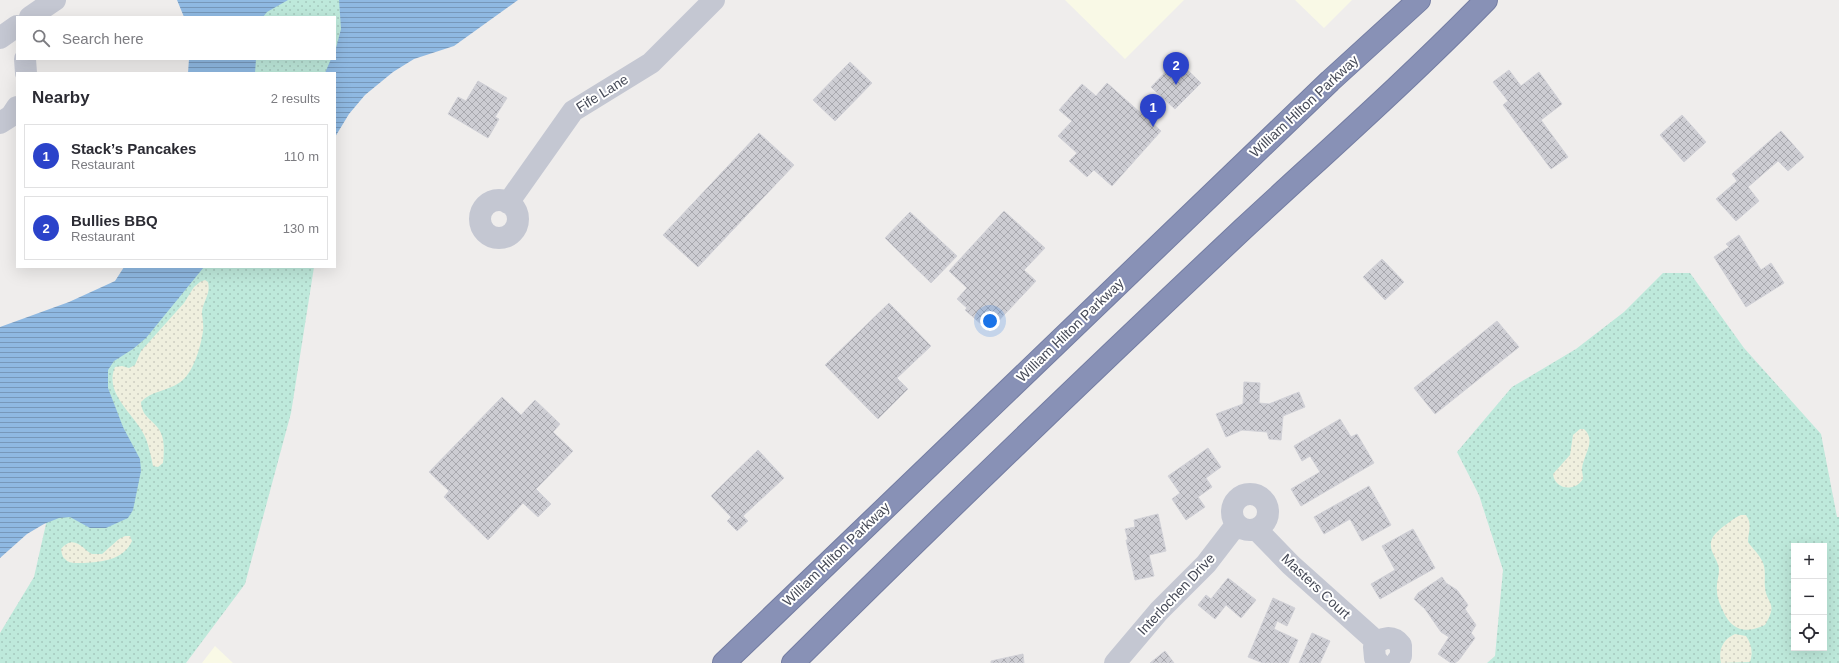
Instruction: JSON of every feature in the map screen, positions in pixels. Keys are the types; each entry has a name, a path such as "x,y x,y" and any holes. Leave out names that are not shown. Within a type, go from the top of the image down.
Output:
{"highway":[{"name":"William Hilton Parkway","path":"724,663 1324,86 1419,0"},
{"path":"793,663 928,528 1242,230 1349,133 1480,5"}],"street":[{"path":"34,16 55,0"},
{"name":"Fife Lane","path":"508,203 573,111 651,63 714,0"},
{"path":"25,60 26,72"},
{"path":"0,123 11,116 16,108"},
{"name":"Masters Court","path":"1246,527 1291,565 1378,652 1387,637 1397,641 1402,651 1401,656 1396,663"},
{"name":"Interlochen Drive","path":"1115,663 1159,611 1246,527"}],"shaded area":[{"path":"1065,0 1184,0 1125,59"},
{"path":"1295,0 1352,0 1324,28"},
{"path":"215,646 233,663 202,663"}],"green space":[{"path":"233,0 359,0 335,72 225,72 228,60 336,60 336,16 232,16"},
{"path":"156,268 314,268 291,413 245,584 186,663 0,663 0,633 34,577 60,462"},
{"path":"1663,273 1690,273 1744,348 1821,434 1837,517 1839,517 1839,663 1487,663 1495,656 1503,570 1479,495 1457,452 1512,387 1576,349 1624,312"}],"sand":[{"path":"205,280 208,282 209,286 202,312 203,331 196,360 188,374 179,383 154,393 141,402 143,412 157,427 163,438 163,463 158,467 153,466 142,430 117,396 113,377 115,367 122,366 129,368 135,365 141,351 184,303 194,287"},
{"path":"1580,429 1584,429 1589,438 1588,448 1582,469 1583,479 1575,486 1561,486 1557,483 1553,474 1570,455 1573,435"},
{"path":"1741,515 1746,515 1750,525 1748,542 1763,563 1766,593 1771,604 1771,612 1765,625 1746,630 1735,627 1723,611 1717,594 1719,569 1711,546 1711,541 1717,532"},
{"path":"125,536 130,536 132,541 124,552 105,561 74,563 64,558 62,554 61,549 66,544 75,542 92,554 102,554 119,539"},
{"path":"1735,634 1746,636 1748,639 1751,649 1750,662 1721,663 1720,654 1722,646 1727,639"}],"water":[{"path":"177,0 288,0 267,12 264,16 184,16"},
{"path":"339,0 518,0 454,46 414,59 393,72 365,95 349,114 336,135 336,72 325,72 331,60 336,60 336,48 341,29"},
{"path":"189,60 256,60 255,72 188,72"},
{"path":"123,268 203,268 146,338 133,349 114,361 108,370 108,388 123,427 140,459 141,471 133,510 128,518 106,528 90,528 70,517 59,518 44,524 27,534 0,558 0,327 69,302 115,281"}],"building":[{"path":"1177,60 1201,83 1175,109 1151,87"},
{"path":"850,62 872,83 835,121 813,100"},
{"path":"1509,70 1521,86 1539,72 1562,104 1541,120 1568,157 1551,169 1503,105 1508,101 1493,82"},
{"path":"478,81 507,98 495,117 499,119 488,138 448,114 458,97 466,101"},
{"path":"1107,83 1161,131 1112,186 1094,170 1087,177 1069,161 1077,153 1058,136 1072,121 1059,110 1082,84 1096,96"},
{"path":"1682,115 1706,142 1684,162 1660,135"},
{"path":"1781,131 1804,157 1788,171 1778,161 1748,187 1759,201 1736,221 1716,199 1737,181 1732,174"},
{"path":"759,133 794,165 698,267 663,235"},
{"path":"1004,211 1045,248 1024,270 1036,281 989,331 965,310 967,308 957,299 967,288 949,271"},
{"path":"910,212 957,256 931,283 885,238"},
{"path":"1739,235 1761,270 1771,263 1784,283 1746,307 1714,257 1729,247 1726,244"},
{"path":"1382,259 1404,282 1385,300 1363,277"},
{"path":"889,303 931,346 897,378 908,389 878,419 825,365"},
{"path":"1497,321 1519,347 1435,414 1414,388"},
{"path":"1244,382 1260,383 1259,403 1269,404 1299,392 1305,407 1283,416 1281,440 1269,439 1267,432 1242,430 1226,437 1216,414 1243,404"},
{"path":"502,397 521,415 535,400 560,424 553,432 573,451 536,489 551,504 538,517 523,503 488,540 444,497 449,491 429,472"},
{"path":"1340,419 1351,437 1357,434 1374,463 1301,506 1291,489 1320,472 1310,456 1302,461 1294,446"},
{"path":"1208,448 1221,467 1206,478 1212,487 1198,497 1205,507 1186,520 1172,499 1180,493 1168,476"},
{"path":"758,450 784,478 743,516 748,521 737,531 727,521 731,517 711,496"},
{"path":"1369,486 1391,525 1362,541 1350,519 1324,534 1314,517"},
{"path":"1158,514 1166,551 1149,555 1154,576 1135,580 1125,529 1135,527 1134,520"},
{"path":"1413,529 1435,568 1380,599 1371,584 1395,570 1382,546"},
{"path":"1442,577 1446,583 1457,590 1468,605 1465,609 1476,625 1471,633 1475,638 1459,660 1455,663 1451,663 1438,654 1449,637 1441,632 1425,609 1414,599 1418,593"},
{"path":"1228,578 1256,600 1241,618 1226,605 1215,619 1198,605 1206,595 1211,599"},
{"path":"1273,598 1295,608 1287,626 1277,621 1274,629 1298,640 1288,663 1263,663 1248,657"},
{"path":"1312,633 1330,641 1320,663 1299,663"},
{"path":"1165,651 1174,663 1150,663"},
{"path":"1023,654 1024,663 991,663 991,661"}],"place":[{"name":"Bullies BBQ","path":"1176,85"},
{"name":"Stack’s Pancakes","path":"1153,127"}]}
